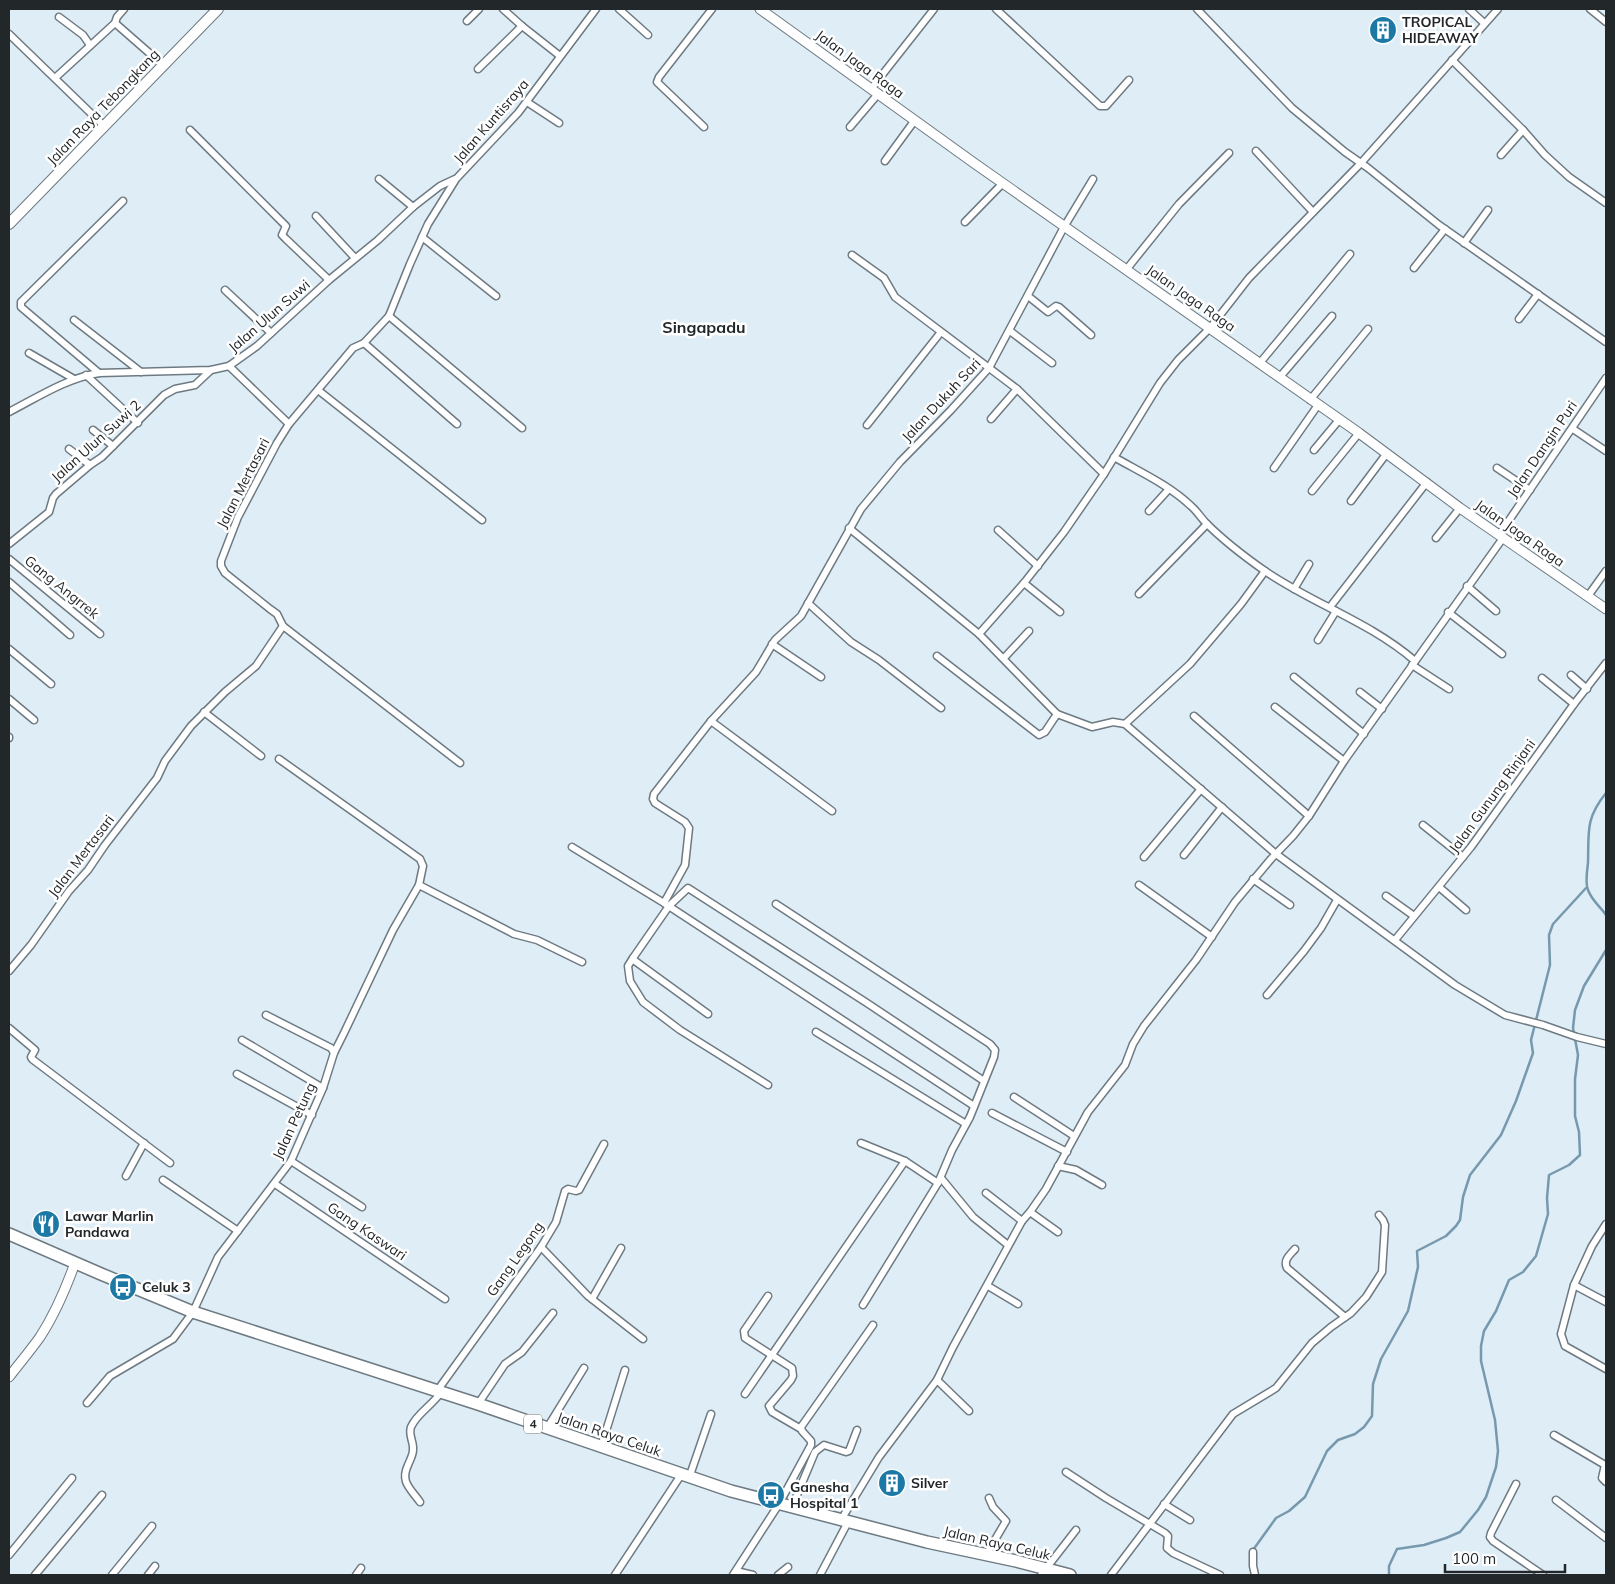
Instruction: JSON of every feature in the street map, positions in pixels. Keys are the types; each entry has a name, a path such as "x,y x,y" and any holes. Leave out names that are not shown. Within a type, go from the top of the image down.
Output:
{"highway":[{"name":"Jalan Raya Celuk","path":"9,1234 193,1312 478,1404 731,1491 779,1504 794,1504 844,1521 1016,1561 1043,1572 1070,1575"}],"main road":[{"name":"Jalan Raya Tebongkang","path":"9,224 103,125 218,9"}],"street":[{"path":"55,78 115,23 124,9"},
{"path":"467,21 479,9"},
{"path":"503,9 560,56"},
{"name":"Jalan Kuntisraya","path":"456,179 527,102 596,9"},
{"path":"619,9 648,35"},
{"path":"704,126 657,82 712,9"},
{"name":"Jalan Jaga Raga","path":"760,9 1064,227 1359,433 1460,508 1606,609"},
{"path":"850,127 934,9"},
{"path":"996,9 1100,106 1106,106 1129,80"},
{"path":"1197,9 1292,108 1345,152 1445,230 1606,342"},
{"path":"1470,9 1484,23"},
{"path":"979,634 1024,583 1064,532 1104,474 1160,384 1178,360 1210,328 1249,278 1361,163 1498,9"},
{"path":"1590,9 1606,22"},
{"path":"59,17 83,35 90,45"},
{"path":"115,23 163,65"},
{"path":"478,69 522,26"},
{"path":"9,34 103,125"},
{"path":"1452,60 1523,130 1545,155 1569,177 1606,203"},
{"path":"527,102 559,123"},
{"path":"885,161 915,120"},
{"path":"190,130 286,226 282,235 329,280"},
{"path":"1501,155 1523,130"},
{"path":"1256,151 1313,212"},
{"path":"1126,270 1179,204 1230,153"},
{"path":"379,179 413,207"},
{"name":"Jalan Ulun Suwi","path":"9,412 74,379 86,375 211,370 229,366 378,240 413,207 440,186 456,179"},
{"name":"Jalan Mertasari","path":"9,971 31,945 157,778 168,756 204,712 256,666 283,626 277,614 225,573 221,562 238,517 289,424 353,348 364,343 388,316 422,237 456,179"},
{"name":"Jalan Dukuh Sari","path":"666,904 685,865 689,828 685,822 656,803 653,796 711,721 745,681 756,672 779,635 797,620 861,509 900,462 989,368 1010,332 1035,280 1064,227 1093,179"},
{"path":"965,222 1003,183"},
{"path":"100,373 21,307 21,302 123,201"},
{"path":"1464,242 1488,210"},
{"path":"316,216 355,258"},
{"path":"1414,268 1445,230"},
{"path":"422,237 496,296"},
{"path":"1259,364 1350,254"},
{"path":"852,255 884,278 895,297 1017,389 1104,474"},
{"path":"226,290 271,332"},
{"path":"1519,319 1538,294"},
{"path":"1028,296 1048,312 1056,306 1059,307 1091,335"},
{"path":"388,316 522,428"},
{"path":"1279,378 1332,316"},
{"path":"74,320 141,372"},
{"path":"1274,468 1314,402 1368,329"},
{"path":"868,424 941,332"},
{"path":"1010,332 1052,363"},
{"path":"364,343 457,424"},
{"path":"29,353 74,379"},
{"path":"229,366 289,424"},
{"name":"Jalan Ulun Suwi 2","path":"9,544 49,512 56,494 90,464 102,457 169,392 195,385 211,370"},
{"path":"86,375 138,423"},
{"name":"Jalan Dangin Puri","path":"820,1575 844,1521 879,1457 937,1380 1022,1220 1046,1189 1088,1112 1125,1065 1133,1044 1144,1026 1176,987 1235,902 1293,836 1308,816 1344,761 1467,586 1606,378"},
{"path":"991,419 1017,389"},
{"path":"318,390 482,520"},
{"path":"1314,450 1339,420"},
{"path":"1573,428 1606,451"},
{"path":"93,430 114,446"},
{"path":"1312,491 1359,433"},
{"path":"69,449 90,464"},
{"path":"1351,501 1387,453"},
{"path":"1114,457 1169,489 1192,507 1207,524 1237,550 1265,571 1394,644 1414,663 1449,688"},
{"path":"1497,468 1530,490"},
{"path":"1318,640 1333,609 1427,482"},
{"path":"1149,512 1169,489"},
{"path":"1436,538 1460,508"},
{"path":"1139,594 1207,524"},
{"path":"849,528 979,634 1057,714 1092,726 1113,722 1125,724 1276,854 1336,900 1476,998 1505,1014 1524,1021 1606,1044"},
{"path":"998,530 1038,566"},
{"name":"Gang Angrrek","path":"9,559 100,634"},
{"path":"1294,589 1309,564"},
{"path":"1125,724 1190,664 1241,604 1265,571"},
{"path":"1588,596 1606,571"},
{"path":"9,582 70,635"},
{"path":"1024,583 1060,612"},
{"path":"1467,586 1496,611"},
{"path":"808,603 851,642 879,660 941,708"},
{"path":"1448,612 1502,654"},
{"path":"283,626 460,763"},
{"path":"1004,658 1029,631"},
{"path":"772,644 821,677"},
{"path":"9,649 51,684"},
{"path":"937,656 1039,735 1045,732 1057,714"},
{"name":"Jalan Gunung Rinjani","path":"1395,940 1463,857 1574,704 1606,664"},
{"path":"1571,675 1587,689"},
{"path":"1294,677 1364,734"},
{"path":"1542,678 1574,704"},
{"path":"1360,692 1382,709"},
{"path":"9,699 34,720"},
{"path":"1275,707 1344,761"},
{"path":"204,712 261,756"},
{"path":"1194,716 1308,816"},
{"path":"711,721 832,811"},
{"path":"279,759 420,859 423,866 419,885 514,934 537,940 582,962"},
{"path":"1144,857 1201,789"},
{"path":"1184,855 1222,807"},
{"path":"1423,825 1463,857"},
{"path":"572,847 666,904 974,1106"},
{"path":"1254,879 1290,905"},
{"name":"Jalan Petung","path":"87,1403 110,1376 173,1339 193,1312 218,1257 276,1184 291,1162 323,1088 334,1053 393,930 419,885"},
{"path":"1139,885 1212,937"},
{"path":"1439,887 1466,910"},
{"path":"768,1085 680,1030 643,1002 630,981 628,966 666,904 684,889 691,889 867,1003 984,1082"},
{"path":"1386,896 1414,916"},
{"path":"1267,994 1321,928 1336,900"},
{"path":"776,904 994,1047 995,1050 994,1057 974,1106 945,1163 940,1181 863,1305"},
{"path":"633,958 708,1014"},
{"path":"266,1015 331,1048 334,1053"},
{"path":"9,1028 35,1050 32,1059 170,1163"},
{"path":"816,1032 966,1124"},
{"path":"242,1040 323,1088"},
{"path":"237,1074 312,1115"},
{"path":"1014,1097 1074,1136"},
{"path":"992,1113 1067,1152"},
{"path":"126,1176 144,1143"},
{"path":"861,1143 905,1161 940,1181 972,1217 1008,1244"},
{"name":"Gang Legong","path":"420,1502 405,1482 405,1472 414,1452 410,1434 411,1427 427,1406 434,1401 541,1247 556,1222 565,1192 568,1189 576,1192 579,1190 604,1144"},
{"path":"745,1394 905,1161"},
{"path":"291,1162 362,1207"},
{"path":"1058,1166 1078,1171 1102,1185"},
{"path":"163,1180 238,1231"},
{"name":"Gang Kaswari","path":"276,1184 446,1299"},
{"path":"986,1193 1022,1220"},
{"path":"1030,1212 1058,1232"},
{"path":"1110,1575 1233,1414 1276,1388 1312,1343 1331,1326 1345,1317 1366,1297 1382,1272 1385,1225 1379,1216"},
{"path":"1606,1224 1592,1246 1574,1285 1561,1338 1565,1346 1606,1369"},
{"path":"541,1247 592,1299 643,1339"},
{"path":"592,1299 621,1248"},
{"path":"1295,1248 1286,1260 1287,1268 1345,1317"},
{"path":"9,1377 52,1316 75,1263"},
{"path":"1574,1285 1606,1302"},
{"path":"988,1286 1018,1304"},
{"path":"753,1575 735,1573 779,1504 811,1445 810,1440 801,1429 772,1412 769,1408 770,1404 791,1380 793,1372 789,1365 746,1340 744,1334 744,1331 768,1296"},
{"path":"478,1404 505,1364 522,1352 553,1313"},
{"path":"801,1429 873,1325"},
{"path":"547,1428 584,1368"},
{"path":"600,1447 625,1370"},
{"path":"937,1380 970,1411"},
{"path":"615,1575 685,1476 711,1414"},
{"path":"794,1504 815,1452 824,1445 846,1452 849,1451 857,1430"},
{"path":"1554,1435 1605,1465 1602,1477 1606,1482"},
{"path":"1066,1472 1168,1536 1167,1548 1169,1550 1220,1575"},
{"path":"9,1555 72,1478"},
{"path":"1516,1484 1490,1537 1493,1541 1544,1575"},
{"path":"35,1575 102,1495"},
{"path":"986,1555 1006,1521 993,1507 989,1498"},
{"path":"1556,1500 1606,1538"},
{"path":"1164,1504 1190,1520"},
{"path":"112,1575 152,1526"},
{"path":"1043,1572 1076,1530"},
{"path":"1253,1552 1253,1566 1256,1575"},
{"path":"148,1575 155,1566"},
{"path":"778,1575 788,1567"},
{"path":"356,1575 361,1568"}],"waterway":[{"path":"1606,793 1591,818 1586,880 1590,894 1606,915"},
{"path":"1253,1550 1276,1518 1289,1511 1305,1497 1327,1451 1338,1440 1355,1434 1364,1427 1372,1416 1373,1384 1381,1359 1408,1311 1418,1267 1417,1251 1446,1236 1456,1226 1460,1220 1463,1197 1470,1175 1501,1135 1516,1101 1533,1053 1531,1040 1550,965 1549,935 1553,924 1586,888"},
{"path":"1389,1575 1389,1566 1397,1549 1424,1545 1460,1532 1486,1497 1496,1467 1498,1451 1495,1420 1481,1361 1484,1331 1496,1311 1509,1280 1523,1272 1536,1256 1548,1214 1549,1175 1569,1165 1580,1155 1579,1132 1575,1116 1575,1079 1578,1055 1573,1028 1575,1010 1584,986 1606,950"}],"place":[{"name":"TROPICAL HIDEAWAY","path":"1383,30"},
{"name":"Lawar Marlin Pandawa","path":"46,1224"},
{"name":"Celuk 3","path":"123,1287"},
{"name":"Silver","path":"892,1483"},
{"name":"Ganesha Hospital 1","path":"771,1495"}],"district":[{"name":"Singapadu","path":"704,327"}]}
